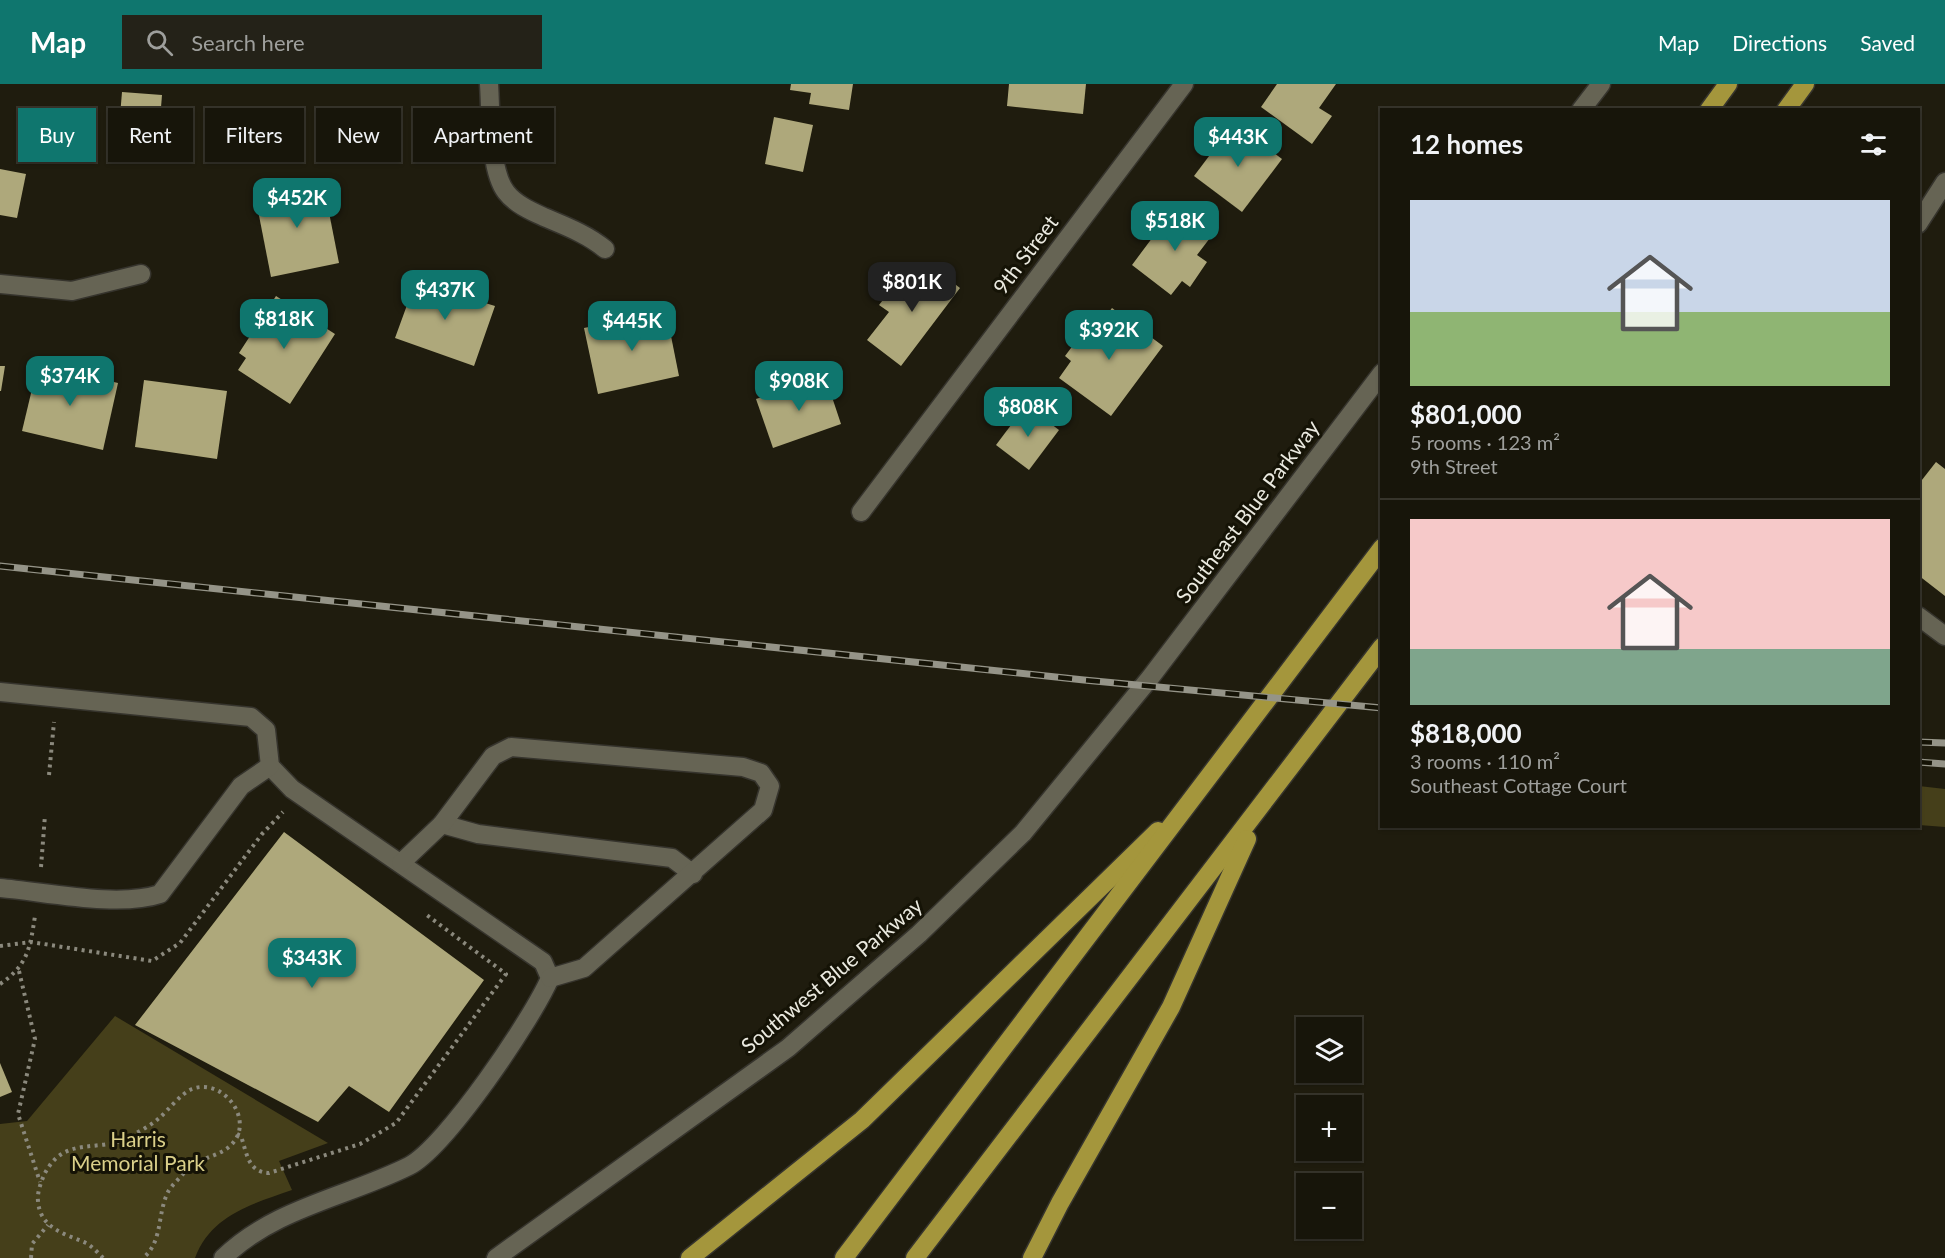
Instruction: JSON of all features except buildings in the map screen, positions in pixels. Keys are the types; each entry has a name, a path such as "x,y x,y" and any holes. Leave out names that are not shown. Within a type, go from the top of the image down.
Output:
{"highway":[{"path":"1710,108 1728,84"},
{"path":"1787,108 1805,84"},
{"path":"844,1258 1380,551"},
{"path":"915,1258 1260,810 1380,650"},
{"path":"690,1258 862,1120 1204,785"},
{"path":"1032,1258 1060,1203 1171,1007 1260,810"}],"street":[{"path":"489,84 495,156 506,193 532,211 593,239 605,249"},
{"name":"9th Street","path":"861,512 1184,84"},
{"path":"1582,108 1600,84"},
{"path":"1920,222 1945,182"},
{"path":"0,284 72,291 141,274"},
{"name":"Southeast Blue Parkway","path":"1150,678 1380,376"},
{"path":"1920,617 1945,636"},
{"name":"Southwest Blue Parkway","path":"496,1258 788,1048 918,934 1023,833 1150,678"},
{"path":"0,692 251,717 266,730 270,766 292,789 543,962 550,978"},
{"path":"223,1258 241,1241 291,1214 411,1165 446,1133 526,1023 550,978 584,968 693,873 762,810 770,786 761,772 742,767 511,747 493,756 442,824 400,863"},
{"path":"0,888 119,900 141,900 160,894 241,786 270,766"},
{"path":"442,824 478,834 672,858 693,873"}],"path":[{"path":"49,775 54,718"},
{"path":"0,946 31,942 152,961 180,943 262,834 285,810"},
{"path":"41,867 45,814"},
{"path":"0,984 19,971 31,942 37,905"},
{"path":"237,1134 241,1136 251,1167 258,1172 269,1173 360,1144 396,1123 506,974 419,910"},
{"path":"19,971 35,1040 18,1114 40,1183"},
{"path":"103,1258 88,1244 46,1227 38,1202 40,1183 48,1168 60,1154 78,1146 99,1146 128,1138 155,1121 191,1089 210,1087 228,1095 238,1112 237,1134 232,1144 192,1162 169,1191 160,1219 158,1237 151,1252 143,1258"},
{"path":"31,1258 32,1244 46,1227"}],"green space":[{"path":"1920,786 1945,789 1945,827 1920,825"},
{"name":"Harris Memorial Park","path":"115,1016 328,1143 279,1161 292,1190 248,1206 222,1221 202,1243 195,1258 0,1258 0,1124 27,1121"}],"railway":[{"path":"0,566 1084,680 1380,708"},
{"path":"1920,742 1945,743"},
{"path":"1920,762 1945,764"}]}
